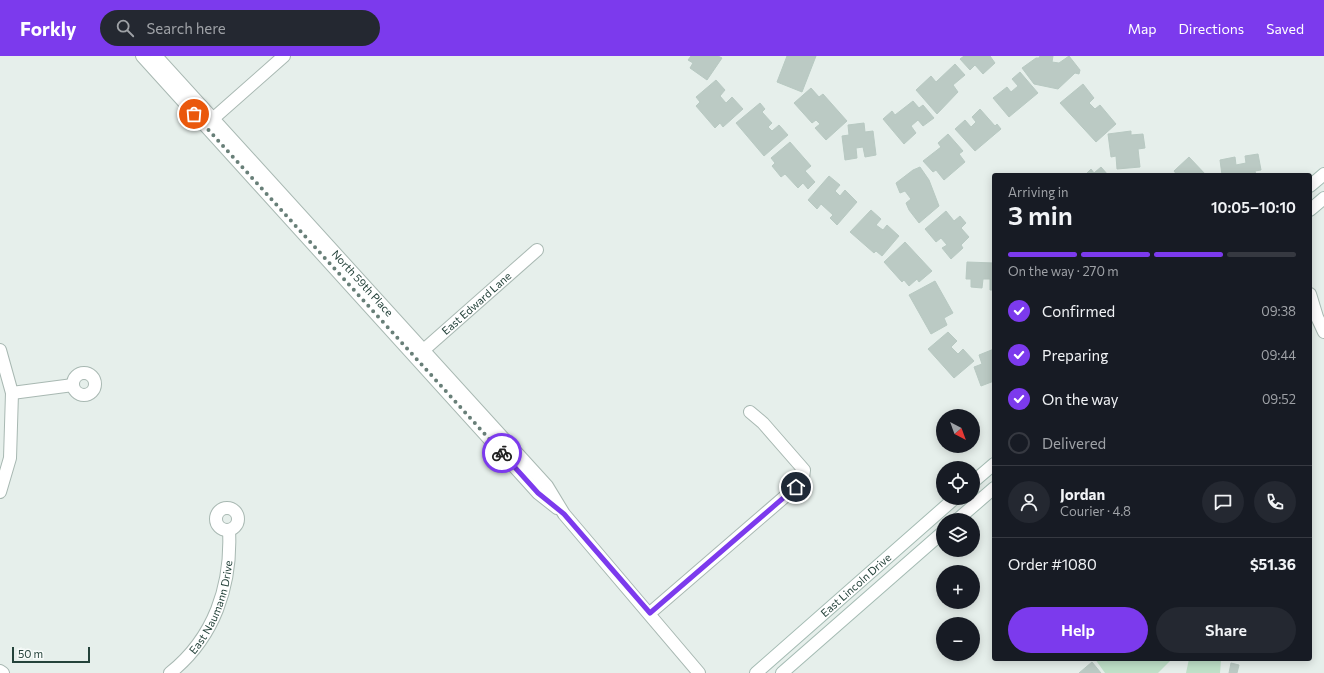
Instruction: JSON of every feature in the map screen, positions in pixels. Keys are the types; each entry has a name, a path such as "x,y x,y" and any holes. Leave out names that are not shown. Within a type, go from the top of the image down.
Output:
{"street":[{"name":"North 59th Place","path":"142,56 208,122 419,353 547,486 564,514 650,613 699,673"},
{"name":"North 59th Place","path":"156,56 208,122"},
{"path":"208,122 284,56"},
{"path":"1312,184 1324,174"},
{"path":"1312,208 1324,198"},
{"name":"East Edward Lane","path":"419,353 537,250"},
{"path":"1312,301 1324,332"},
{"path":"0,350 12,393 10,458 0,492"},
{"path":"12,393 72,385"},
{"path":"650,613 796,487 803,478 804,470 763,423 750,412"},
{"path":"980,476 992,466"},
{"path":"965,513 992,490"},
{"name":"East Lincoln Drive","path":"756,673 947,505"},
{"name":"East Naumann Drive","path":"170,673 196,647 210,627 218,611 228,573 229,530"},
{"name":"East Lincoln Drive","path":"782,673 936,538"},
{"path":"771,660 782,673"}],"green space":[{"path":"1096,661 1170,661 1158,673 1105,673"},
{"path":"1189,661 1221,661 1220,673 1186,673"}],"building":[{"path":"691,56 718,56 722,58 707,80 690,68 693,63 688,60"},
{"path":"787,56 816,56 802,92 777,82"},
{"path":"964,56 990,56 995,63 983,74 975,65 970,70 960,59"},
{"path":"1040,56 1053,56 1052,62 1059,63 1069,56 1080,70 1079,74 1075,73 1058,89 1034,84 1022,68"},
{"path":"955,64 965,75 953,85 958,92 937,114 916,90 931,76 936,82"},
{"path":"1020,72 1038,93 1009,117 993,98 1007,87 1011,92 1018,86 1012,79"},
{"path":"716,80 725,90 720,96 726,103 732,97 743,109 723,127 720,123 715,128 696,106 700,102 696,97"},
{"path":"1083,84 1094,98 1089,103 1095,109 1100,105 1116,124 1096,142 1060,103"},
{"path":"811,88 819,97 823,94 847,121 826,140 815,128 820,124 816,120 812,123 794,103"},
{"path":"913,101 919,108 923,105 934,118 923,126 918,120 911,126 916,133 904,144 883,119 892,111 895,115"},
{"path":"760,103 765,109 762,112 772,123 768,127 772,131 779,125 788,135 764,156 736,123"},
{"path":"980,109 995,126 997,124 1001,129 975,151 955,129 965,120 971,127 976,122 972,117"},
{"path":"864,123 865,132 873,131 876,155 865,157 863,147 856,148 857,158 845,160 842,136 849,135 848,125"},
{"path":"1131,131 1131,135 1143,134 1145,148 1138,149 1140,167 1117,169 1116,156 1111,157 1108,134"},
{"path":"948,134 963,151 959,154 965,162 944,180 936,170 933,172 923,161 941,147 938,143"},
{"path":"790,142 811,166 805,171 815,182 808,189 803,183 798,188 785,174 781,177 772,166 775,163 771,158"},
{"path":"1258,154 1261,170 1255,171 1256,173 1222,173 1220,160 1235,157 1236,165 1246,163 1245,156"},
{"path":"1189,157 1204,173 1176,173 1174,171"},
{"path":"920,167 929,180 939,206 919,223 909,210 906,203 911,199 905,191 900,193 896,183 913,170"},
{"path":"1101,167 1106,173 1094,173"},
{"path":"1091,169 1094,173 1087,173"},
{"path":"829,176 840,185 835,191 840,196 845,190 857,202 837,225 830,218 833,215 821,204 817,209 808,200"},
{"path":"871,210 881,219 876,225 883,230 887,225 899,236 882,256 876,251 874,253 850,232"},
{"path":"946,211 954,221 960,216 966,223 961,228 969,237 961,245 963,248 951,259 942,248 947,245 941,238 936,242 925,229"},
{"path":"905,242 932,271 919,282 917,279 909,286 904,280 902,282 884,262"},
{"path":"967,262 992,263 992,290 990,290 990,279 983,279 982,288 971,287 971,279 966,279"},
{"path":"935,281 953,313 944,318 947,325 931,334 909,295"},
{"path":"948,332 957,341 951,347 958,354 963,349 974,361 954,378 928,349"},
{"path":"992,350 992,382 981,386 974,367 982,364 979,355"},
{"path":"1092,662 1101,673 1079,673"},
{"path":"1231,663 1239,665 1237,673 1229,673"}],"way so far":[{"path":"194,114 502,453"}],"route":[{"path":"502,453 538,493 564,514 650,613 796,487"}]}
